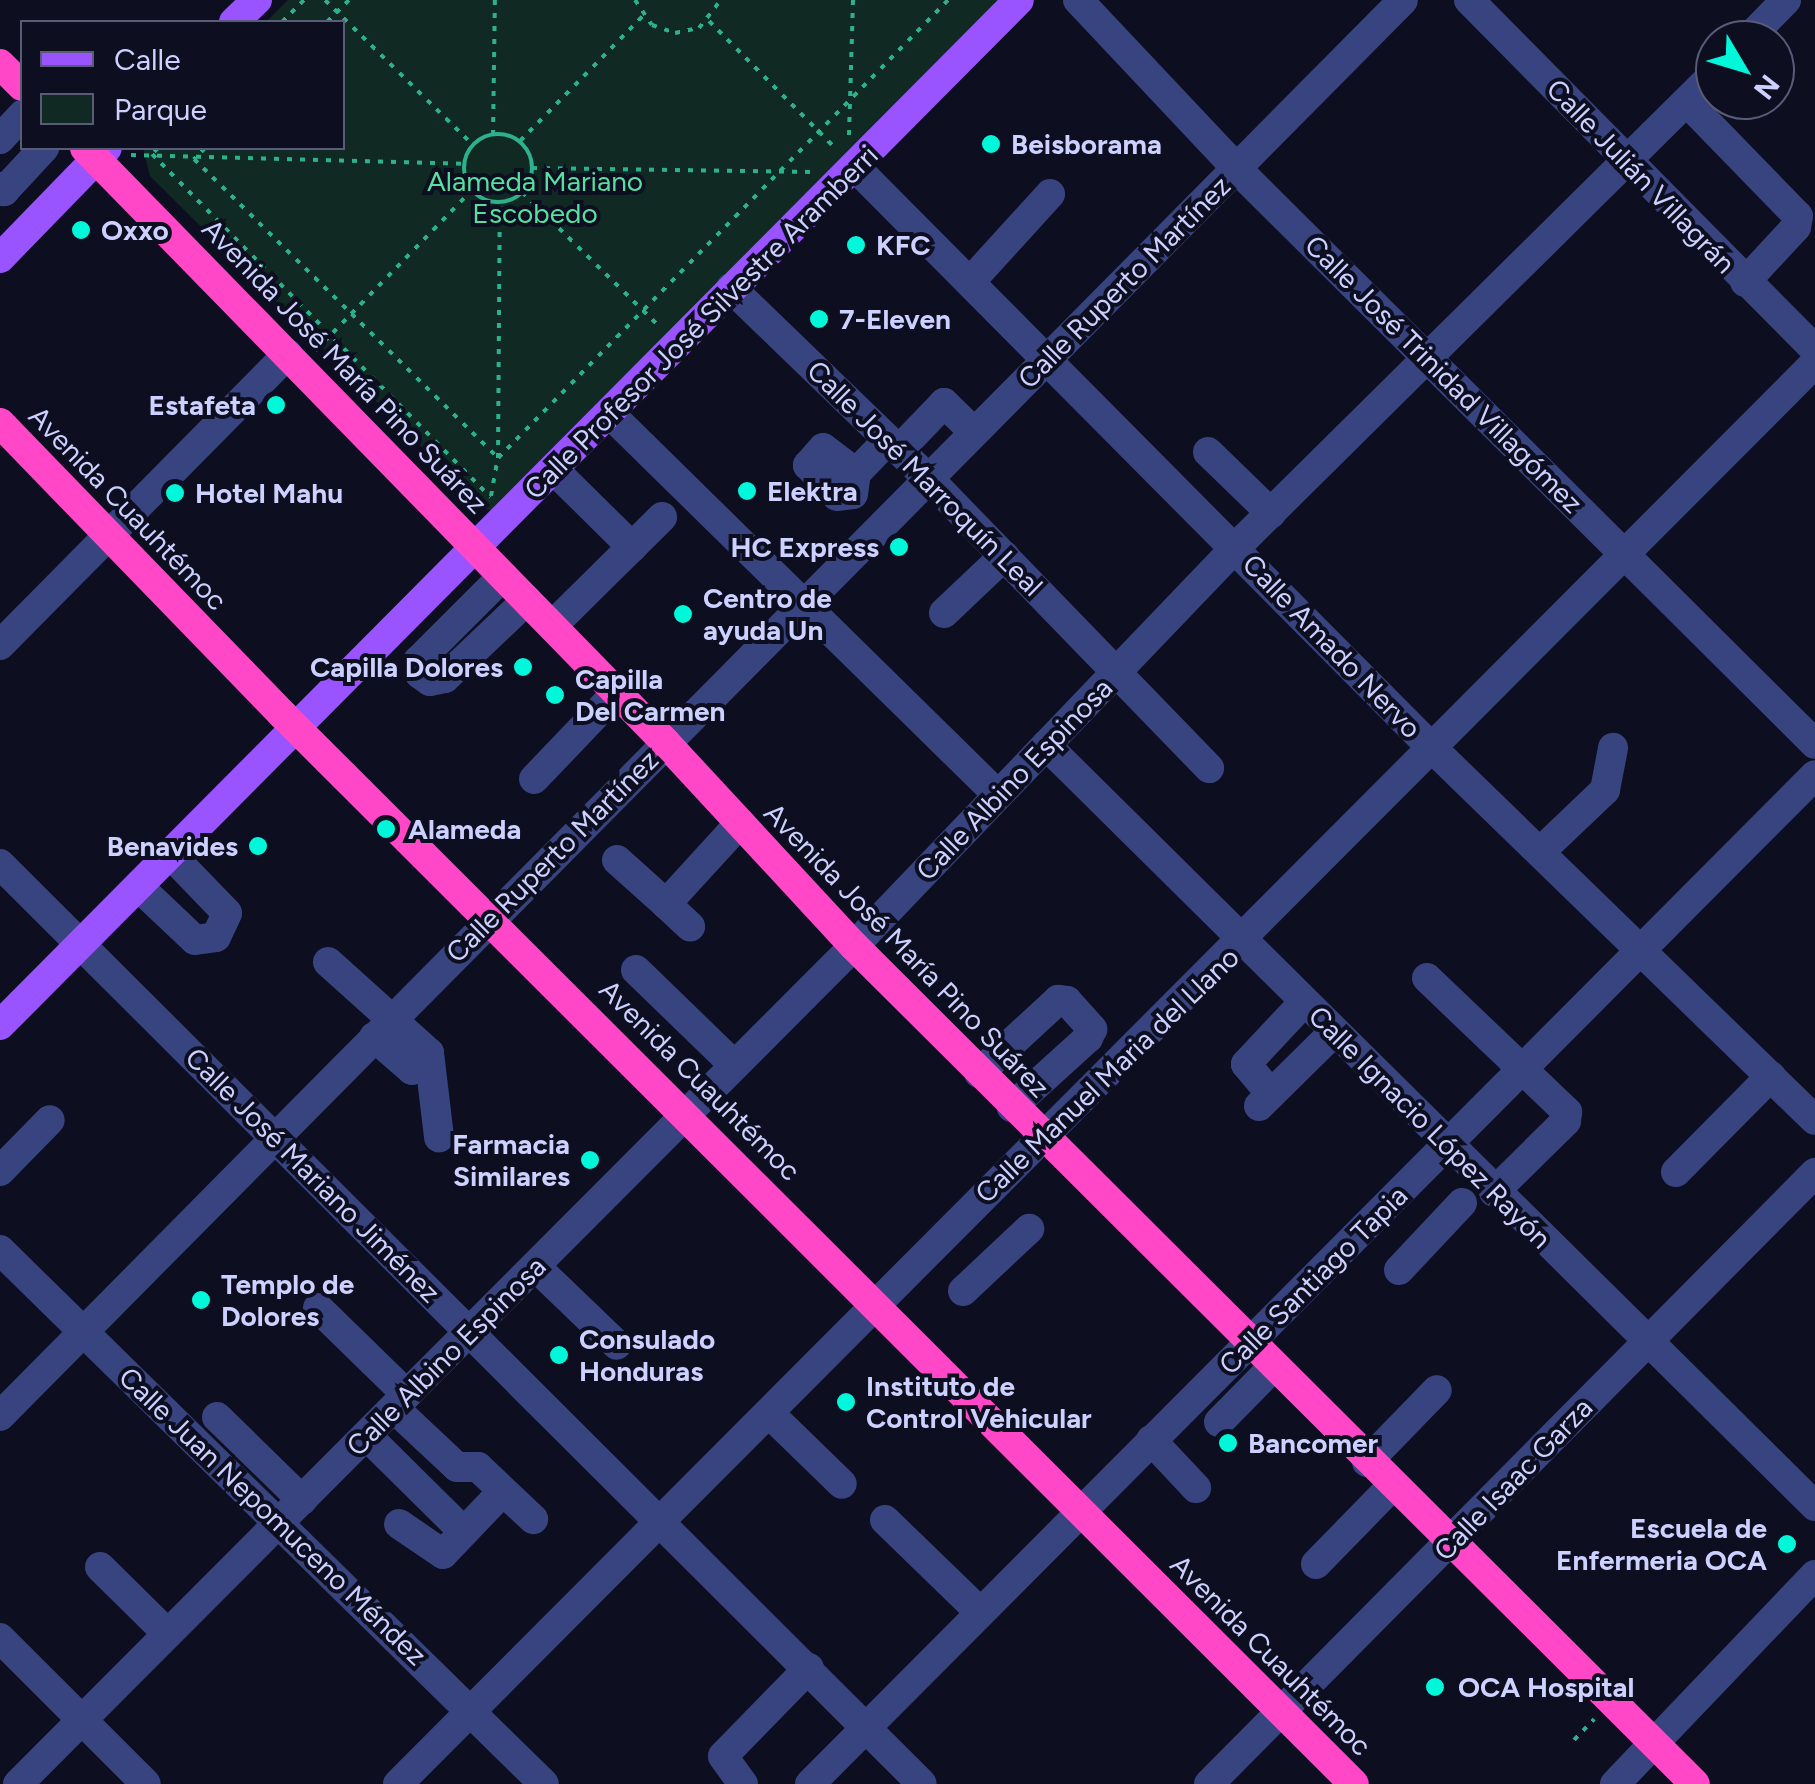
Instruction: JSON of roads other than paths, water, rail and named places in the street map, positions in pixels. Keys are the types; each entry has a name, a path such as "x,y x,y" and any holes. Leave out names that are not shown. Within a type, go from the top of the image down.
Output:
{"highway":[{"path":"0,64 20,84"},
{"name":"Avenida José María Pino Suárez","path":"96,151 665,742 854,946 1272,1368 1696,1784"},
{"name":"Avenida Cuauhtémoc","path":"0,424 297,728 492,918 1354,1784"}],"main road":[{"path":"236,20 258,0"},
{"name":"Calle Profesor José Silvestre Aramberri","path":"0,1024 478,549 731,288 842,154 1018,0"},
{"path":"0,258 96,151"}],"street":[{"name":"Calle José Trinidad Villagómez","path":"1078,0 1237,169 1815,744"},
{"name":"Calle Ruperto Martínez","path":"0,1416 1404,0"},
{"name":"Calle Julián Villagrán","path":"1469,0 1815,350"},
{"path":"1766,20 1786,0"},
{"name":"Calle Albino Espinosa","path":"18,1784 854,946 1236,547 1695,94"},
{"path":"1687,102 1798,216 1796,227 1745,282"},
{"path":"0,139 20,117"},
{"path":"0,188 4,191 42,150"},
{"name":"Calle Amado Nervo","path":"842,154 1431,747 1815,1120"},
{"path":"970,282 1050,194"},
{"name":"Calle José Marroquín Leal","path":"731,288 928,478 1210,768"},
{"path":"0,644 108,534 294,360"},
{"name":"Calle Manuel Maria del Llano","path":"398,1784 664,1521 876,1302 1244,942 1431,747 1815,363"},
{"path":"856,473 944,403 974,432"},
{"path":"609,413 998,795"},
{"path":"1208,452 1271,513"},
{"path":"554,470 632,547"},
{"path":"552,626 662,517"},
{"path":"944,613 1004,556"},
{"path":"503,576 418,661 420,674 430,681 444,678 527,600"},
{"path":"534,780 617,692"},
{"name":"Calle Ignacio López Rayón","path":"1046,745 1815,1506"},
{"path":"1540,852 1605,790 1613,748"},
{"name":"Calle Santiago Tapia","path":"810,1784 1815,774"},
{"path":"666,904 740,823"},
{"path":"140,889 195,940 216,936 227,913 172,856"},
{"path":"617,860 690,926"},
{"name":"Calle José Mariano Jiménez","path":"0,864 469,1333 664,1521 922,1784"},
{"path":"328,962 383,1027 412,1070 429,1053 439,1137"},
{"path":"636,970 733,1064"},
{"path":"1427,978 1567,1112 1566,1121 1494,1192"},
{"path":"979,1073 1058,1000 1066,1002 1092,1029 1088,1038 1012,1107"},
{"path":"1304,1002 1246,1064 1266,1100 1334,1032"},
{"path":"1676,1172 1772,1076"},
{"path":"0,1171 50,1120"},
{"name":"Calle Isaac Garza","path":"1209,1784 1450,1544 1645,1340 1815,1173"},
{"path":"1380,1214 1409,1259 1462,1203"},
{"path":"959,1220 998,1257"},
{"path":"963,1291 1029,1229"},
{"name":"Calle Juan Nepomuceno Méndez","path":"0,1250 544,1784"},
{"path":"536,1268 617,1345"},
{"path":"318,1308 457,1467 476,1466 534,1519"},
{"path":"1210,1382 1226,1414 1272,1368"},
{"path":"1367,1462 1437,1390"},
{"path":"770,1414 842,1484"},
{"path":"216,1417 302,1500"},
{"path":"367,1436 464,1532"},
{"path":"1151,1440 1196,1488"},
{"path":"1316,1564 1392,1486"},
{"path":"399,1524 437,1555 502,1492"},
{"path":"885,1520 980,1612"},
{"path":"100,1566 168,1634"},
{"path":"1615,1784 1815,1576"},
{"path":"0,1638 146,1784"},
{"path":"743,1784 723,1756 809,1668"}],"place":[{"name":"Beisborama","path":"991,144"},
{"name":"Oxxo","path":"81,230"},
{"name":"KFC","path":"856,245"},
{"name":"7-Eleven","path":"819,319"},
{"name":"Estafeta","path":"276,405"},
{"name":"Elektra","path":"747,491"},
{"name":"Hotel Mahu","path":"175,493"},
{"name":"HC Express","path":"899,547"},
{"name":"Centro de ayuda Un","path":"683,614"},
{"name":"Capilla Dolores","path":"523,667"},
{"name":"Capilla Del Carmen","path":"555,695"},
{"name":"Alameda","path":"386,829"},
{"name":"Benavides","path":"258,846"},
{"name":"Farmacia Similares","path":"590,1160"},
{"name":"Templo de Dolores","path":"201,1300"},
{"name":"Consulado Honduras","path":"559,1355"},
{"name":"Instituto de Control Vehicular","path":"846,1402"},
{"name":"Bancomer","path":"1228,1443"},
{"name":"Escuela de Enfermeria OCA","path":"1787,1544"},
{"name":"OCA Hospital","path":"1435,1687"}],"park label":[{"name":"Alameda Mariano Escobedo","path":"535,197"}]}
